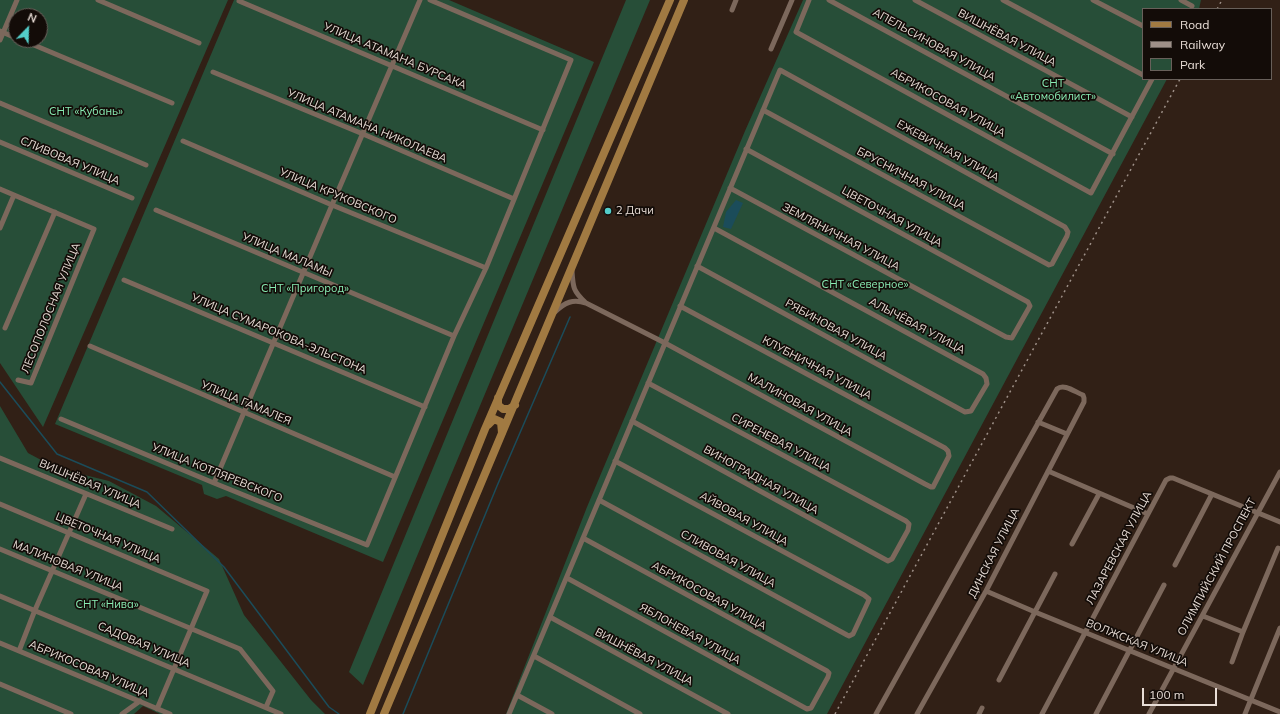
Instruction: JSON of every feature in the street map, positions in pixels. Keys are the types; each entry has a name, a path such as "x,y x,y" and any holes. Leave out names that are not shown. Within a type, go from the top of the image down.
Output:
{"main road":[{"path":"370,714 498,397 670,0"},
{"path":"384,714 684,0"},
{"path":"498,397 498,405 503,409 509,409 515,405"},
{"path":"485,429 491,420 496,419 502,424 502,436"}],"street":[{"path":"0,40 2,32 17,0"},
{"path":"98,0 199,43"},
{"path":"214,483 420,0"},
{"path":"396,477 454,336 486,268 571,60 430,0"},
{"path":"732,10 736,0"},
{"path":"772,49 791,0"},
{"name":"АБРИКОСОВАЯ УЛИЦА","path":"809,0 796,32 1091,192 1113,154"},
{"name":"АПЕЛЬСИНОВАЯ УЛИЦА","path":"829,0 1113,154"},
{"name":"ВИШНЁВАЯ УЛИЦА","path":"914,0 1132,117"},
{"path":"1003,0 1142,74"},
{"path":"1094,0 1142,25"},
{"path":"1181,0 1192,7 1196,0"},
{"name":"УЛИЦА АТАМАНА БУРСАКА","path":"239,1 543,130"},
{"path":"41,48 172,103"},
{"name":"ЕЖЕВИЧНАЯ УЛИЦА","path":"763,110 780,70 1065,226 1068,236 1052,264 1049,265"},
{"name":"УЛИЦА АТАМАНА НИКОЛАЕВА","path":"213,72 514,199"},
{"path":"1113,154 1150,80"},
{"path":"0,103 146,165"},
{"path":"509,714 763,110"},
{"name":"БРУСНИЧНАЯ УЛИЦА","path":"763,110 1049,265"},
{"name":"УЛИЦА КРУКОВСКОГО","path":"183,140 332,205 486,268"},
{"name":"СЛИВОВАЯ УЛИЦА","path":"0,142 132,198"},
{"name":"ЦВЕТОЧНАЯ УЛИЦА","path":"746,149 1028,302 1030,306 1012,338 1006,337"},
{"name":"ЗЕМЛЯНИЧНАЯ УЛИЦА","path":"730,188 1006,337"},
{"path":"0,189 55,212 5,328"},
{"path":"0,228 14,195"},
{"name":"УЛИЦА МАЛАМЫ","path":"156,210 454,336"},
{"name":"ЛЕСОПОЛОСНАЯ УЛИЦА","path":"18,380 31,383 94,229 55,212"},
{"name":"АЛЫЧЁВАЯ УЛИЦА","path":"714,228 983,374 986,378 987,384 972,412 965,412"},
{"name":"РЯБИНОВАЯ УЛИЦА","path":"697,266 965,412"},
{"path":"572,268 573,286 576,293 586,303"},
{"name":"УЛИЦА СУМАРОКОВА-ЭЛЬСТОНА","path":"124,280 425,407"},
{"path":"552,315 561,306 569,302 577,300 586,303"},
{"name":"МАЛИНОВАЯ УЛИЦА","path":"586,303 665,343 925,484"},
{"name":"КЛУБНИЧНАЯ УЛИЦА","path":"680,306 945,448 948,451 948,456 934,484 931,487 925,484"},
{"name":"УЛИЦА ГАМАЛЕЯ","path":"90,346 243,413 396,477"},
{"name":"СИРЕНЕВАЯ УЛИЦА","path":"648,382 906,521 908,524 908,530 892,559 888,561 880,556"},
{"name":"ДИНСКАЯ УЛИЦА","path":"917,714 986,591 1067,434 1084,398 1083,395 1063,386 1059,387 1038,422"},
{"name":"УЛИЦА КОТЛЯРЕВСКОГО","path":"60,418 367,545 396,477"},
{"name":"ВИНОГРАДНАЯ УЛИЦА","path":"632,421 880,556"},
{"path":"876,714 1038,422 1067,434"},
{"name":"ВИШНЁВАЯ УЛИЦА","path":"0,458 172,529"},
{"name":"АЙВОВАЯ УЛИЦА","path":"615,460 869,599 853,634 847,636"},
{"path":"1048,471 1148,514"},
{"name":"ОЛИМПИЙСКИЙ ПРОСПЕКТ","path":"1149,714 1280,474"},
{"name":"ЛАЗАРЕВСКАЯ УЛИЦА","path":"1042,714 1166,480 1170,478 1212,494"},
{"path":"19,651 52,570 86,494"},
{"path":"1072,544 1099,494"},
{"path":"1175,565 1212,494 1280,522"},
{"name":"СЛИВОВАЯ УЛИЦА","path":"599,500 847,636"},
{"name":"ЦВЕТОЧНАЯ УЛИЦА","path":"0,504 207,591 191,629"},
{"name":"АБРИКОСОВАЯ УЛИЦА","path":"583,538 827,671 829,673 828,677 811,708 804,708"},
{"path":"1232,662 1278,548"},
{"name":"МАЛИНОВАЯ УЛИЦА","path":"0,549 240,649 273,691 266,707"},
{"path":"999,680 1055,574"},
{"name":"ЯБЛОНЕВАЯ УЛИЦА","path":"567,578 804,708"},
{"path":"1096,714 1164,585"},
{"name":"ВОЛЖСКАЯ УЛИЦА","path":"986,591 1280,712"},
{"name":"САДОВАЯ УЛИЦА","path":"0,596 281,714"},
{"path":"1203,616 1243,632"},
{"name":"ВИШНЁВАЯ УЛИЦА","path":"550,617 728,714"},
{"path":"1245,714 1280,628"},
{"path":"157,709 191,629"},
{"name":"АБРИКОСОВАЯ УЛИЦА","path":"0,643 170,714"},
{"path":"534,656 640,714"},
{"path":"0,684 71,714"},
{"path":"517,695 552,714"},
{"path":"122,714 140,702"},
{"path":"978,714 982,708"}],"green space":[{"name":"СНТ «Кубань»","path":"0,0 228,0 43,427 0,363"},
{"name":"СНТ «Пригород»","path":"234,0 449,0 594,62 383,562 226,496 217,499 204,494 202,485 55,424"},
{"path":"626,0 650,0 363,685 349,672"},
{"name":"СНТ «Северное»","path":"803,0 1201,0 1199,8 1142,8 1142,80 1166,80 827,714 506,714 587,507 745,131"},
{"name":"СНТ «Нива»","path":"0,406 28,453 56,468 109,481 156,506 219,559 244,615 311,700 325,714 160,714 143,706 134,714 0,714"}],"water":[{"path":"736,200 743,203 731,229 723,227 726,212"}],"waterway":[{"path":"403,714 497,486 570,317"},
{"path":"0,382 57,454 147,492 224,567 329,707 339,714"}],"railway":[{"path":"1218,8 1222,0"},
{"path":"835,714 1179,80"}],"place":[{"name":"2 Дачи","path":"608,211"}],"park label":[{"name":"СНТ «Автомобилист»","path":"1053,90"}]}
